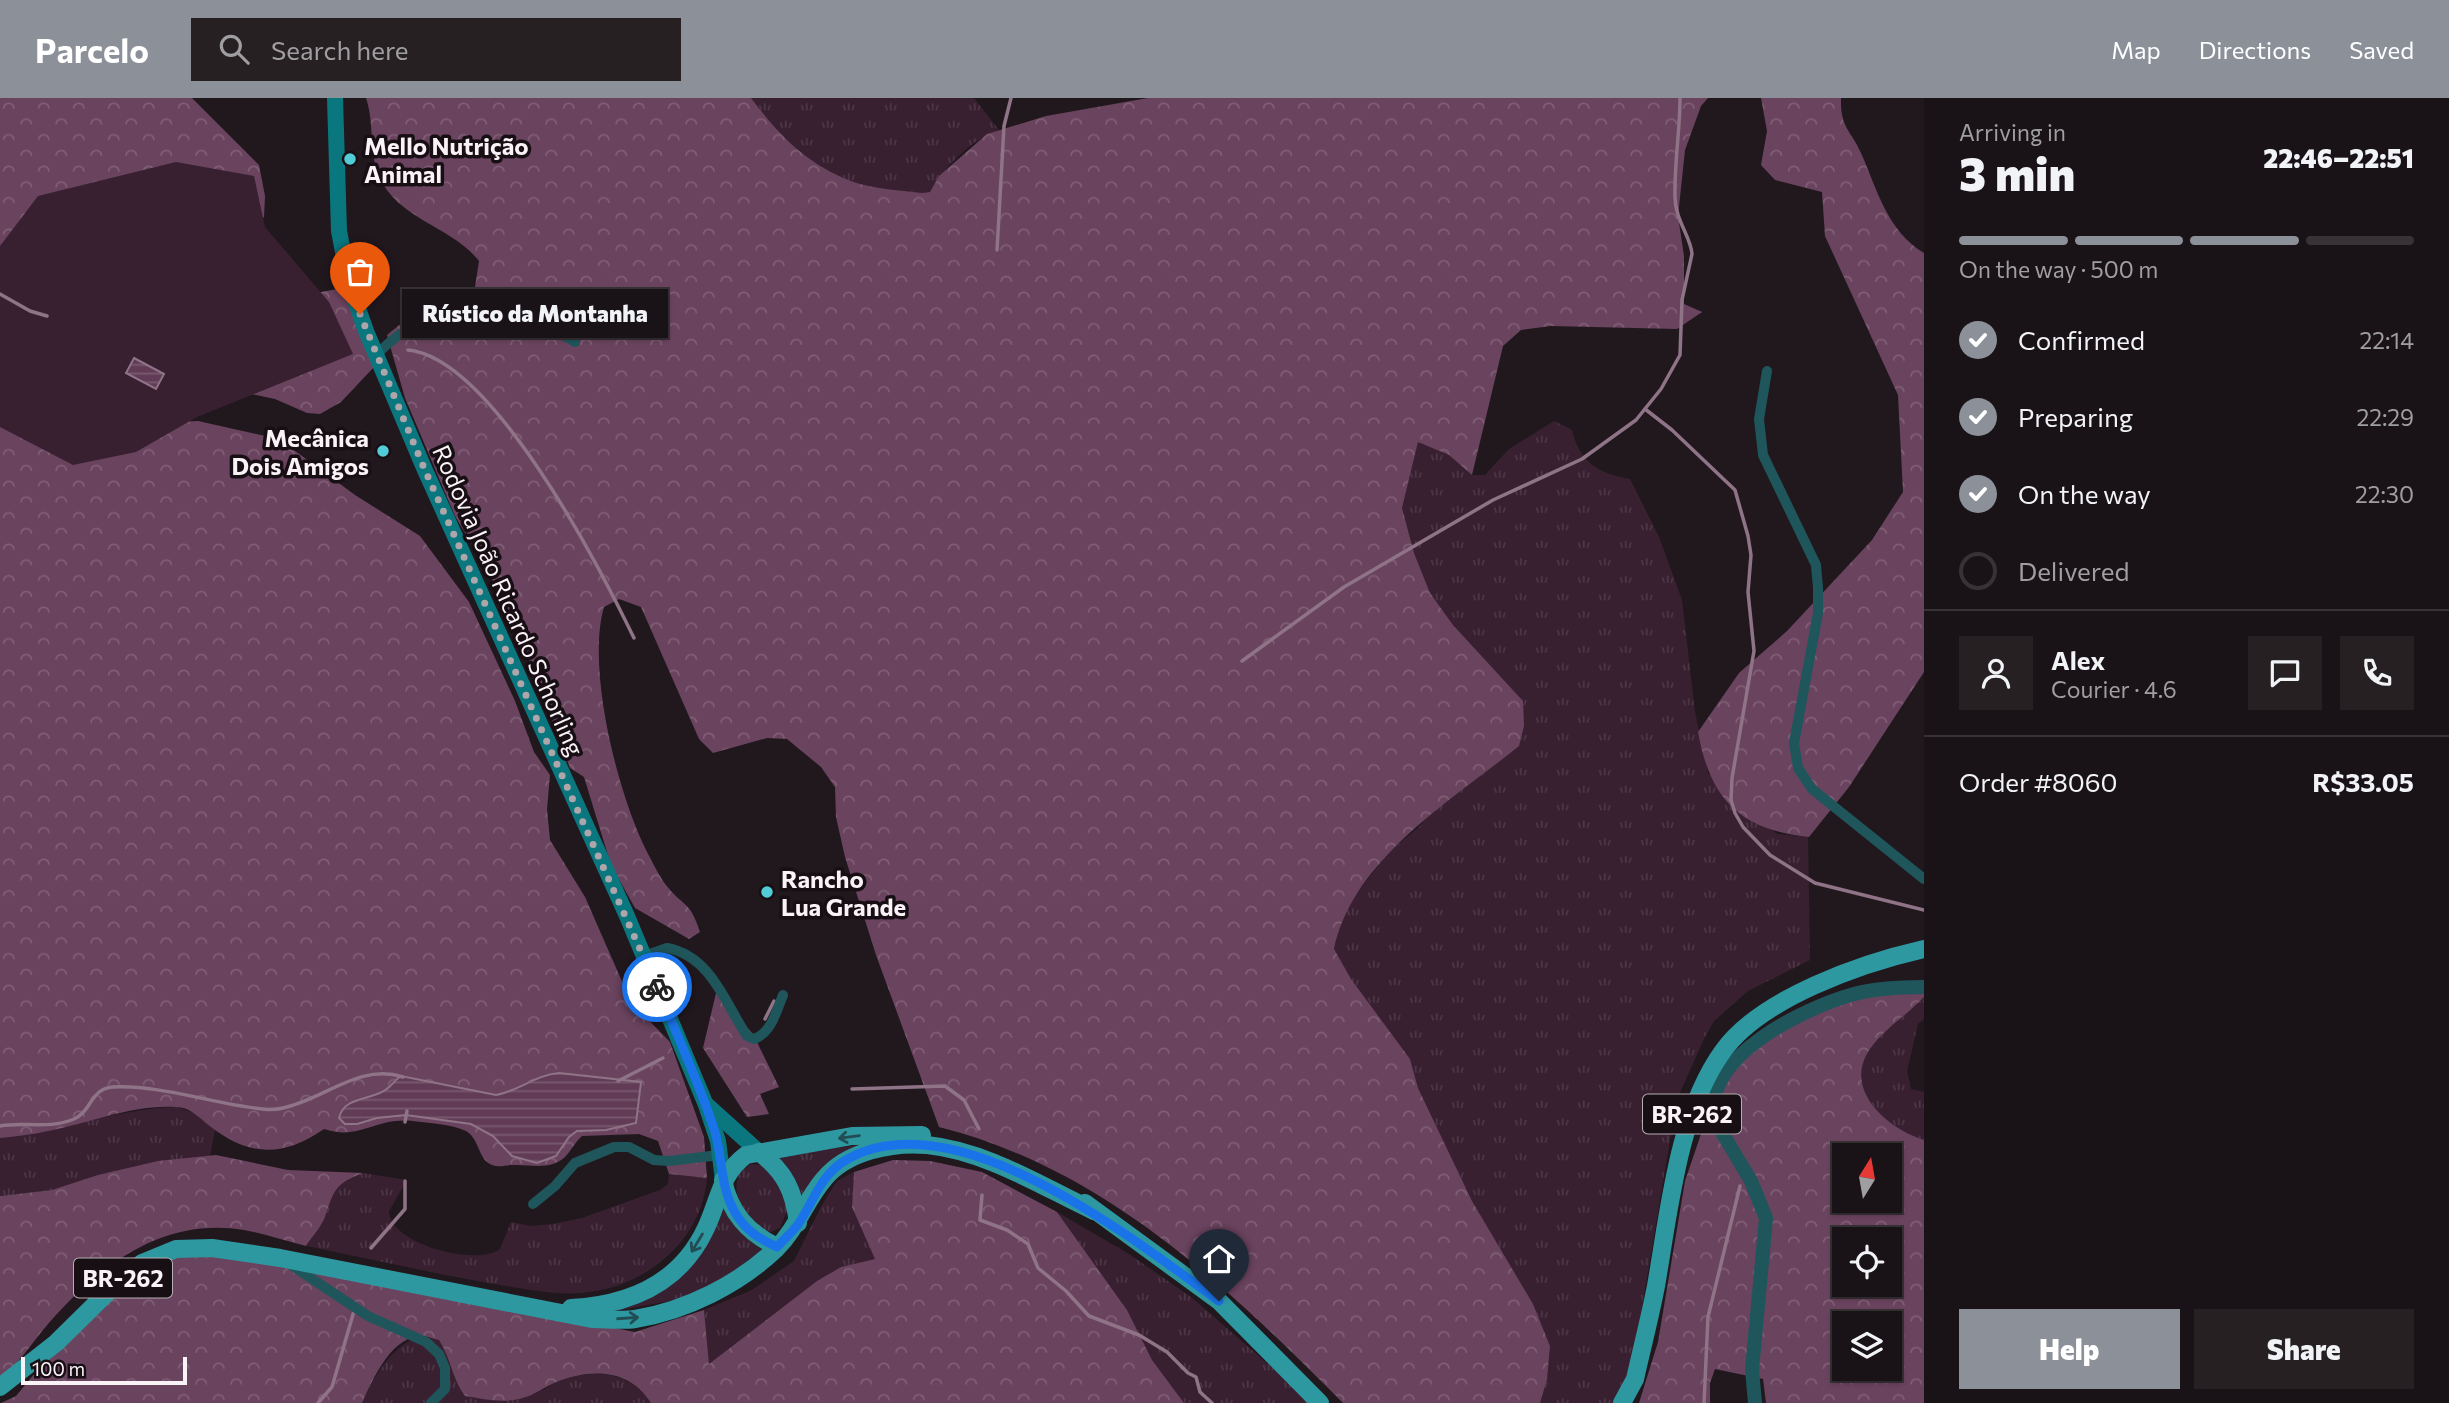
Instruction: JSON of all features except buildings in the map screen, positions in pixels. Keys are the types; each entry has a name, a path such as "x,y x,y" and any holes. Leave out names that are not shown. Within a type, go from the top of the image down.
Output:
{"highway":[{"name":"BR-262","path":"1622,1403 1634,1379 1692,1114 1724,1050 1760,1016 1775,1006 1849,972 1924,948"},
{"name":"BR-262","path":"536,1309 608,1306 666,1279 690,1255 706,1228 723,1180 733,1164 746,1155 852,1136 924,1136 968,1146 1017,1163 1053,1180 1219,1301 1320,1403"},
{"name":"BR-262","path":"0,1387 57,1343 118,1281 156,1255 176,1249 212,1248 280,1258 592,1319 634,1319 720,1290 755,1268 799,1223 823,1180 846,1160 874,1149 928,1145 993,1163 1094,1211"},
{"path":"759,1152 787,1179 794,1194 799,1223"},
{"path":"723,1180 726,1194 748,1230 777,1247"}],"main road":[{"name":"Rodovia João Ricardo Schorling","path":"335,98 335,164 342,250 349,283 376,355 644,956 706,1105 723,1180"},
{"name":"Rodovia João Ricardo Schorling","path":"706,1105 759,1152"}],"street":[{"path":"376,355 409,326 452,313 472,314 514,326 549,329 575,342"},
{"path":"1767,371 1759,419 1763,455 1816,565 1818,588 1818,613 1794,743 1798,768 1812,789 1924,879"},
{"path":"644,956 667,948 692,958 707,970 747,1036 754,1039 764,1035 769,1028 783,995"},
{"path":"1755,1403 1752,1370 1766,1218 1751,1181 1714,1119 1712,1108 1718,1086 1731,1066 1757,1040 1795,1017 1851,995 1893,987 1924,987"},
{"path":"533,1204 575,1163 614,1147 629,1147 654,1160 669,1161 719,1155"},
{"path":"280,1258 356,1309 426,1342 439,1354 445,1368 445,1389 431,1403"}],"green space":[{"path":"0,98 192,98 259,165 265,196 264,217 256,224 153,423 198,421 279,439 355,495 420,536 469,602 515,701 534,752 550,775 547,809 550,840 585,897 631,1002 670,1042 704,1137 707,1178 669,1174 658,1141 639,1134 582,1136 565,1157 553,1164 496,1166 484,1159 470,1134 447,1125 400,1121 358,1131 337,1132 324,1129 295,1145 267,1150 239,1144 225,1137 181,1107 142,1109 64,1128 0,1138"},
{"path":"366,98 751,98 783,136 820,166 859,184 922,193 930,192 939,176 987,134 1046,116 1148,98 1708,98 1701,106 1685,150 1678,216 1684,256 1684,304 1702,312 1677,329 1551,326 1521,330 1503,346 1472,475 1449,455 1418,442 1402,508 1414,553 1430,593 1453,625 1523,701 1524,726 1519,746 1408,834 1383,860 1361,887 1345,917 1334,949 1351,979 1410,1059 1418,1088 1472,1201 1533,1304 1550,1346 1547,1380 1540,1403 1343,1403 1208,1276 1109,1202 1055,1171 999,1146 939,1127 876,955 845,857 836,817 835,787 821,767 787,739 767,738 713,753 699,739 641,607 619,599 604,607 599,633 602,697 616,766 636,828 658,874 689,909 700,932 689,939 635,908 611,865 584,777 570,768 527,654 496,586 455,516 405,398 387,335 403,322 424,325 463,315 475,287 479,261 455,239 412,213 388,192 376,168"},
{"path":"751,98 974,98 999,130 979,140 960,155 930,192 886,189 851,181 820,166 783,136"},
{"path":"1761,98 1841,98 1844,123 1861,153 1878,195 1901,233 1924,253 1924,672 1849,787 1809,837 1765,827 1747,819 1733,807 1720,793 1711,776 1698,732 1739,673 1787,631 1872,540 1903,492 1898,395 1825,236 1822,192 1775,180 1761,165 1767,131"},
{"path":"176,162 254,176 265,227 329,302 353,354 197,417 136,452 73,465 0,427 0,246 38,196"},
{"path":"343,288 374,367 341,402 320,414 307,413 275,399 232,390 266,302"},
{"path":"1554,421 1572,430 1580,450 1592,465 1609,474 1630,479 1659,537 1682,600 1695,712 1708,773 1777,834 1808,837 1810,960 1748,991 1714,1021 1677,1099 1637,1337 1629,1374 1616,1403 1540,1403 1547,1380 1550,1346 1533,1304 1472,1201 1418,1088 1410,1059 1351,979 1334,950 1340,921 1357,893 1388,853 1420,826 1523,701 1453,625 1430,593 1414,553 1402,508 1418,441 1449,455 1472,475 1485,475 1509,449"},
{"path":"1924,983 1924,997 1873,1045 1864,1061 1861,1076 1871,1104 1882,1116 1895,1126 1924,1140 1924,1403 1766,1403 1763,1379 1715,1369 1710,1383 1710,1403 1639,1403 1658,1342 1685,1181 1718,1084 1733,1065 1822,1003"},
{"path":"716,993 753,1034 779,1087 760,1094 769,1114 747,1117 703,1048"},
{"path":"1924,997 1924,1019 1918,1024 1907,1071 1911,1089 1924,1092 1924,1140 1895,1126 1882,1116 1871,1104 1861,1076 1864,1061 1873,1045"},
{"path":"177,1107 197,1114 215,1130 210,1156 137,1166 53,1190 0,1196 0,1138 132,1112"},
{"path":"901,1140 866,1147 802,1197 777,1155"},
{"path":"216,1155 288,1170 363,1173 336,1189 323,1221 306,1246 244,1230 216,1228 189,1230 140,1247 95,1277 75,1295 0,1380 0,1196 52,1190 98,1175 158,1161"},
{"path":"893,1160 930,1161 982,1172 1057,1212 1127,1310 1152,1360 1184,1403 651,1403 633,1384 622,1378 598,1374 586,1374 559,1381 519,1399 492,1400 465,1396 439,1340 417,1336 398,1345 390,1354 376,1373 362,1403 1,1403 16,1396 46,1360 151,1263 213,1250 635,1332 704,1310 709,1364 817,1281 841,1267 875,1259 852,1207 854,1172"},
{"path":"751,1164 765,1165 790,1203 780,1228 771,1232 763,1231 745,1211 738,1197 737,1181 740,1171"},
{"path":"854,1172 852,1207 876,1259 841,1267 817,1281 709,1364 704,1310 752,1290 794,1261 837,1181"},
{"path":"363,1173 407,1180 389,1211 393,1223 403,1233 436,1249 473,1255 489,1254 500,1249 511,1222 531,1226 582,1218 660,1190 668,1184 669,1174 707,1178 703,1201 694,1222 665,1258 647,1272 626,1282 603,1290 570,1293 476,1281 307,1246 323,1221 336,1189"},
{"path":"723,1198 739,1229 765,1252 722,1279 680,1299 616,1311 672,1282"},
{"path":"1057,1212 1129,1254 1191,1297 1313,1403 1184,1403 1152,1360 1127,1310"},
{"path":"419,1336 439,1340 449,1354 453,1372 529,1391 543,1390 561,1380 587,1374 611,1375 633,1384 651,1403 362,1403 384,1364 399,1348"}],"shaded area":[{"path":"134,358 164,374 156,389 126,373"},
{"path":"559,1073 641,1082 636,1123 606,1130 577,1131 569,1137 556,1156 537,1163 512,1156 493,1136 471,1124 406,1115 377,1118 357,1124 345,1124 339,1118 347,1105 382,1092 401,1076 496,1095"}],"waterway":[{"path":"997,250 1004,126 1011,98"},
{"path":"1242,661 1344,587 1493,500 1582,459 1636,420 1661,389 1680,355 1682,300 1692,254 1675,197 1680,98"},
{"path":"0,294 30,311 47,316"},
{"path":"408,350 440,362 474,388 507,426 569,517 634,638"},
{"path":"1645,409 1672,430 1735,490 1748,536 1751,555 1748,592 1754,651 1732,778 1731,800 1735,813 1743,827 1770,855 1815,883 1924,910"},
{"path":"765,1019 774,1001"},
{"path":"618,1081 663,1058"},
{"path":"0,1126 45,1125 74,1119 80,1116 100,1091 113,1087 158,1090 271,1110 298,1104 357,1078 387,1074 403,1077"},
{"path":"852,1089 945,1086 964,1100 979,1129"},
{"path":"405,1122 407,1111"},
{"path":"371,1248 405,1209 405,1181"},
{"path":"1704,1403 1708,1317 1740,1186"},
{"path":"982,1195 980,1220 1007,1230 1028,1244 1038,1268 1066,1291 1089,1316 1139,1335 1167,1352 1188,1373 1196,1377 1200,1392 1212,1403"},
{"path":"318,1403 332,1387 354,1311"}],"way so far":[{"path":"360,314 424,468 657,987"}],"place":[{"name":"Mello Nutrição Animal","path":"350,159"},
{"name":"Rústico da Montanha","path":"360,314"},
{"name":"Mecânica Dois Amigos","path":"383,451"},
{"name":"Rancho Lua Grande","path":"767,892"}],"route":[{"path":"657,987 706,1105 718,1141 726,1194 748,1230 760,1239 777,1247 799,1223 823,1180 846,1160 874,1149 928,1145 993,1163 1094,1211 1219,1301"}]}
